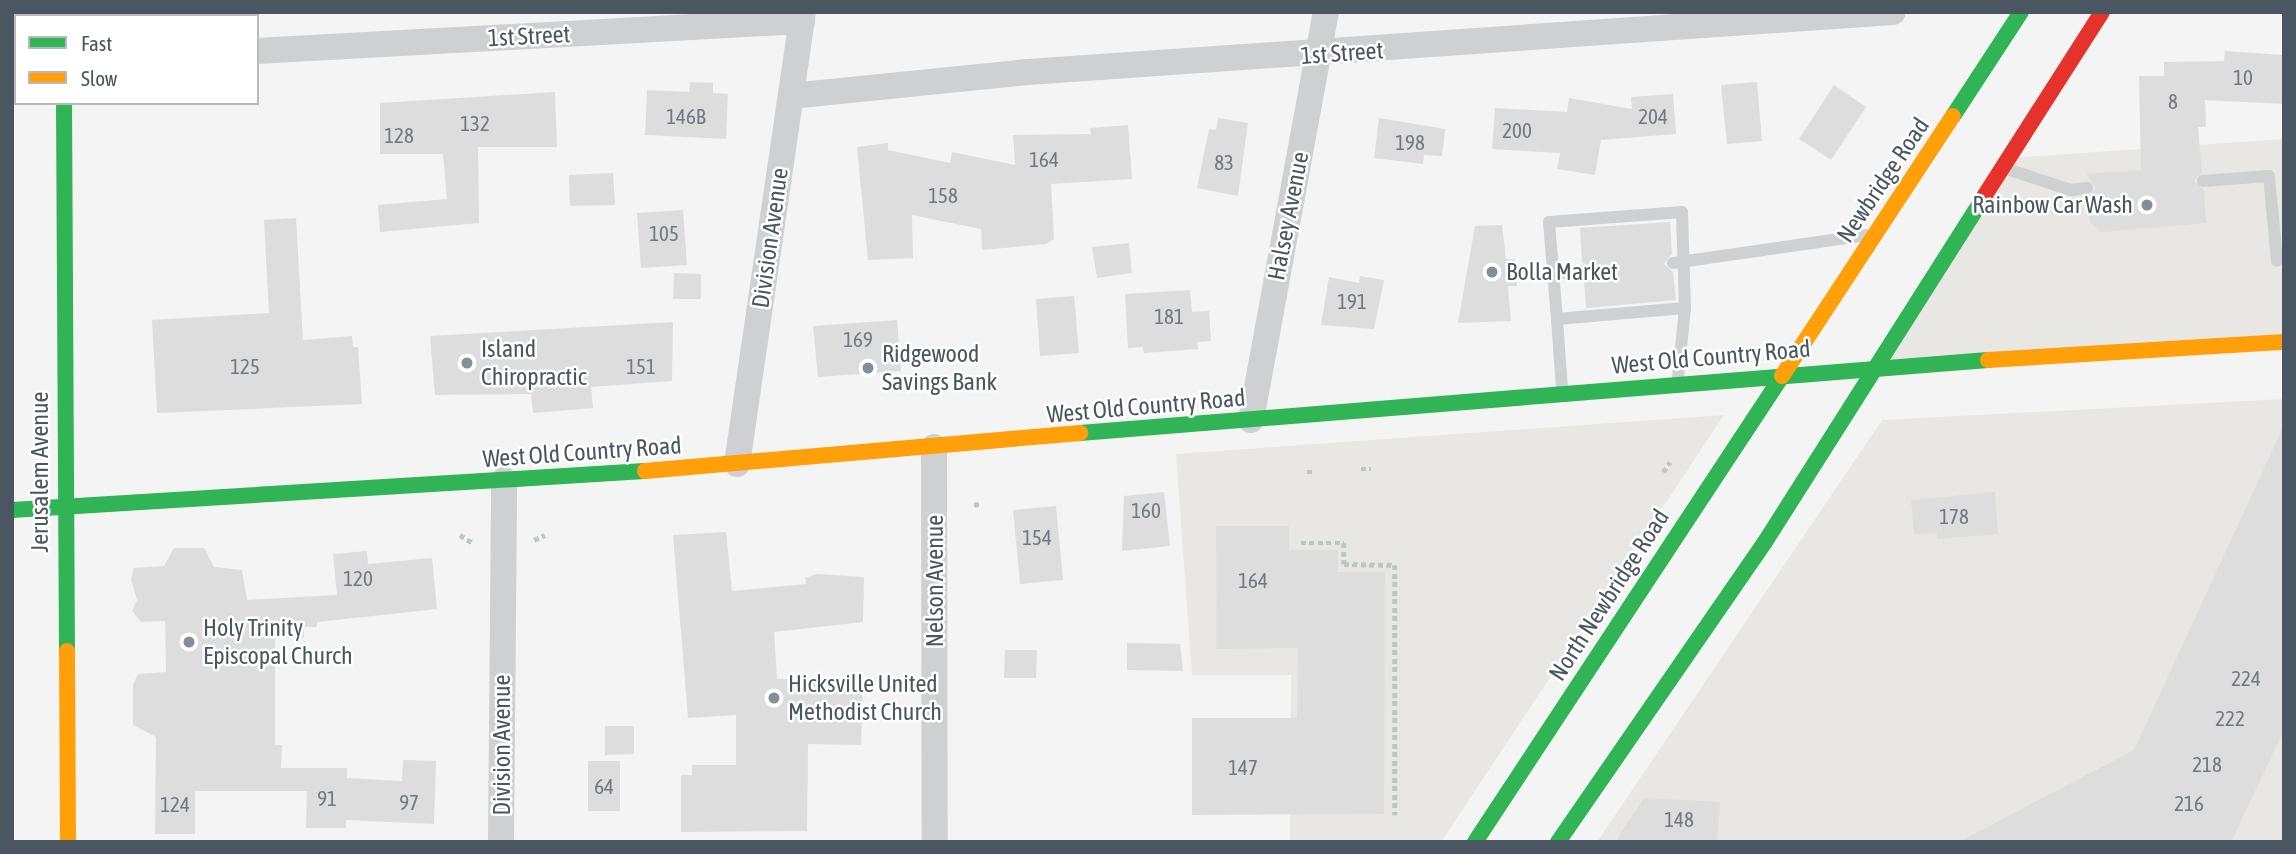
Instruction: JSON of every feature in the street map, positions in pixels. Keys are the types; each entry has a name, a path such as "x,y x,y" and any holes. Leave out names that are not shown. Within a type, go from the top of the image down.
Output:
{"main road":[{"name":"Newbridge Road","path":"1782,373 2021,12"},
{"path":"1558,842 1715,617 1878,367 2102,12"},
{"name":"Jerusalem Avenue","path":"64,105 62,506 68,842"},
{"name":"West Old Country Road","path":"12,510 737,464 1782,373 2284,342"},
{"name":"North Newbridge Road","path":"1475,842 1782,373"}],"street":[{"name":"Halsey Avenue","path":"1251,420 1326,12"},
{"name":"1st Street","path":"791,96 1028,72 1319,55 1893,12"},
{"name":"1st Street","path":"259,51 802,17"},
{"name":"Division Avenue","path":"737,464 802,17"},
{"name":"Nelson Avenue","path":"934,447 935,842"},
{"name":"Division Avenue","path":"501,842 504,480"}],"lane":[{"path":"2004,167 2036,181 2087,188"},
{"path":"2203,181 2269,176 2277,261"},
{"path":"1562,392 1549,222 1682,212 1679,262 1685,308 1678,382"},
{"path":"1679,262 1829,236 1874,234"},
{"path":"1553,274 1583,271"},
{"path":"1557,319 1685,308"}],"path":[{"path":"1663,472 1670,462"},
{"path":"1361,469 1371,469"},
{"path":"1307,472 1315,472"},
{"path":"974,505 982,503"},
{"path":"460,535 473,543"},
{"path":"534,540 545,535"},
{"path":"1301,543 1344,543 1344,564 1395,565 1395,815"}],"shaded area":[{"path":"2284,139 2284,342 1878,367 2009,158"},
{"path":"2284,399 2284,842 1597,842 1882,420"},
{"path":"1724,415 1441,842 1290,842 1291,675 1192,675 1176,454"}],"building":[{"path":"2225,51 2284,55 2284,104 2205,100 2206,127 2198,127 2202,172 2194,181 2204,190 2206,223 2101,232 2090,222 2088,197 2096,188 2086,174 2141,170 2139,76 2164,76 2164,62 2224,61"},
{"path":"690,82 713,83 713,93 728,94 726,139 645,135 647,90 689,92"},
{"path":"1757,82 1762,141 1727,144 1721,85"},
{"path":"1834,85 1866,107 1831,160 1799,139"},
{"path":"555,92 557,147 478,147 479,223 380,232 378,205 447,199 443,154 380,154 380,103"},
{"path":"1673,94 1676,134 1601,140 1595,175 1557,169 1560,153 1492,149 1495,108 1567,112 1569,98 1632,109 1631,97"},
{"path":"1218,118 1248,123 1238,196 1197,188 1209,129 1216,130"},
{"path":"1379,118 1445,129 1442,156 1424,155 1423,164 1374,158"},
{"path":"1128,125 1132,179 1051,184 1054,239 1046,244 982,250 981,229 912,215 913,258 868,260 857,147 888,143 888,150 950,163 952,152 1015,165 1013,135 1091,134 1090,128"},
{"path":"613,173 615,205 570,206 569,175"},
{"path":"683,210 687,265 641,268 637,213"},
{"path":"296,218 303,340 352,336 353,347 358,347 362,404 157,413 152,320 269,313 264,220"},
{"path":"1670,222 1672,254 1664,264 1673,272 1676,300 1586,308 1584,280 1592,271 1582,262 1580,228"},
{"name":"Bolla Market","path":"1502,225 1506,259 1515,259 1517,286 1508,286 1511,321 1458,323 1475,226"},
{"path":"1129,243 1132,273 1097,278 1092,247"},
{"path":"674,273 701,274 701,299 673,299"},
{"path":"1360,276 1384,280 1374,329 1321,325 1329,277 1359,283"},
{"path":"1190,290 1192,312 1209,311 1211,341 1197,342 1198,349 1144,353 1143,347 1128,348 1125,294"},
{"path":"1074,296 1079,353 1040,356 1036,299"},
{"path":"897,320 901,371 818,377 813,326"},
{"path":"673,322 672,381 591,387 593,408 533,413 531,394 435,395 430,336"},
{"path":"2284,425 2284,730 2231,842 1959,842 2134,750"},
{"path":"1164,492 1170,546 1122,551 1124,496"},
{"path":"1995,492 1998,534 1937,539 1937,533 1914,534 1911,500"},
{"path":"1056,506 1063,580 1020,584 1013,510"},
{"path":"1216,526 1289,526 1289,550 1338,550 1338,572 1385,572 1384,814 1192,815 1192,718 1297,718 1298,648 1217,649"},
{"name":"Hicksville United Methodist Church","path":"726,532 732,591 806,584 805,578 817,574 864,577 863,622 774,632 777,679 863,680 861,745 808,744 807,831 681,832 681,775 692,775 692,765 736,765 736,715 688,718 673,535"},
{"path":"174,548 204,548 214,567 242,570 247,600 337,595 333,554 367,551 368,564 432,558 437,609 317,622 317,627 304,627 304,638 275,638 275,745 282,745 281,768 347,768 347,778 402,781 403,760 436,761 434,824 346,820 346,828 306,828 307,791 195,791 195,834 155,834 156,737 133,725 133,685 138,674 166,672 165,621 141,622 132,611 137,600 131,579 134,568 164,566"},
{"path":"1127,643 1180,644 1183,671 1127,670"},
{"path":"1005,650 1037,650 1036,678 1004,678"},
{"path":"605,726 634,726 634,754 605,755"},
{"path":"588,761 620,761 620,811 588,811"},
{"path":"1644,798 1720,802 1717,842 1615,842"}],"traffic: fast":[{"path":"1953,116 2021,12"},
{"path":"64,105 67,651"},
{"path":"1558,842 1765,542 1985,195"},
{"path":"1080,433 1988,360"},
{"path":"1475,842 1782,376"},
{"path":"12,510 645,471"}],"traffic: slow":[{"path":"1782,376 1953,116"},
{"path":"1988,360 2284,342"},
{"path":"645,471 1080,433"},
{"path":"67,651 68,842"}],"traffic: jam":[{"path":"1985,195 2102,12"}],"place":[{"name":"Rainbow Car Wash","path":"2147,205"},
{"name":"Bolla Market","path":"1492,272"},
{"name":"Island Chiropractic","path":"467,363"},
{"name":"Ridgewood Savings Bank","path":"868,368"},
{"name":"Holy Trinity Episcopal Church","path":"189,642"},
{"name":"Hicksville United Methodist Church","path":"774,698"}]}
